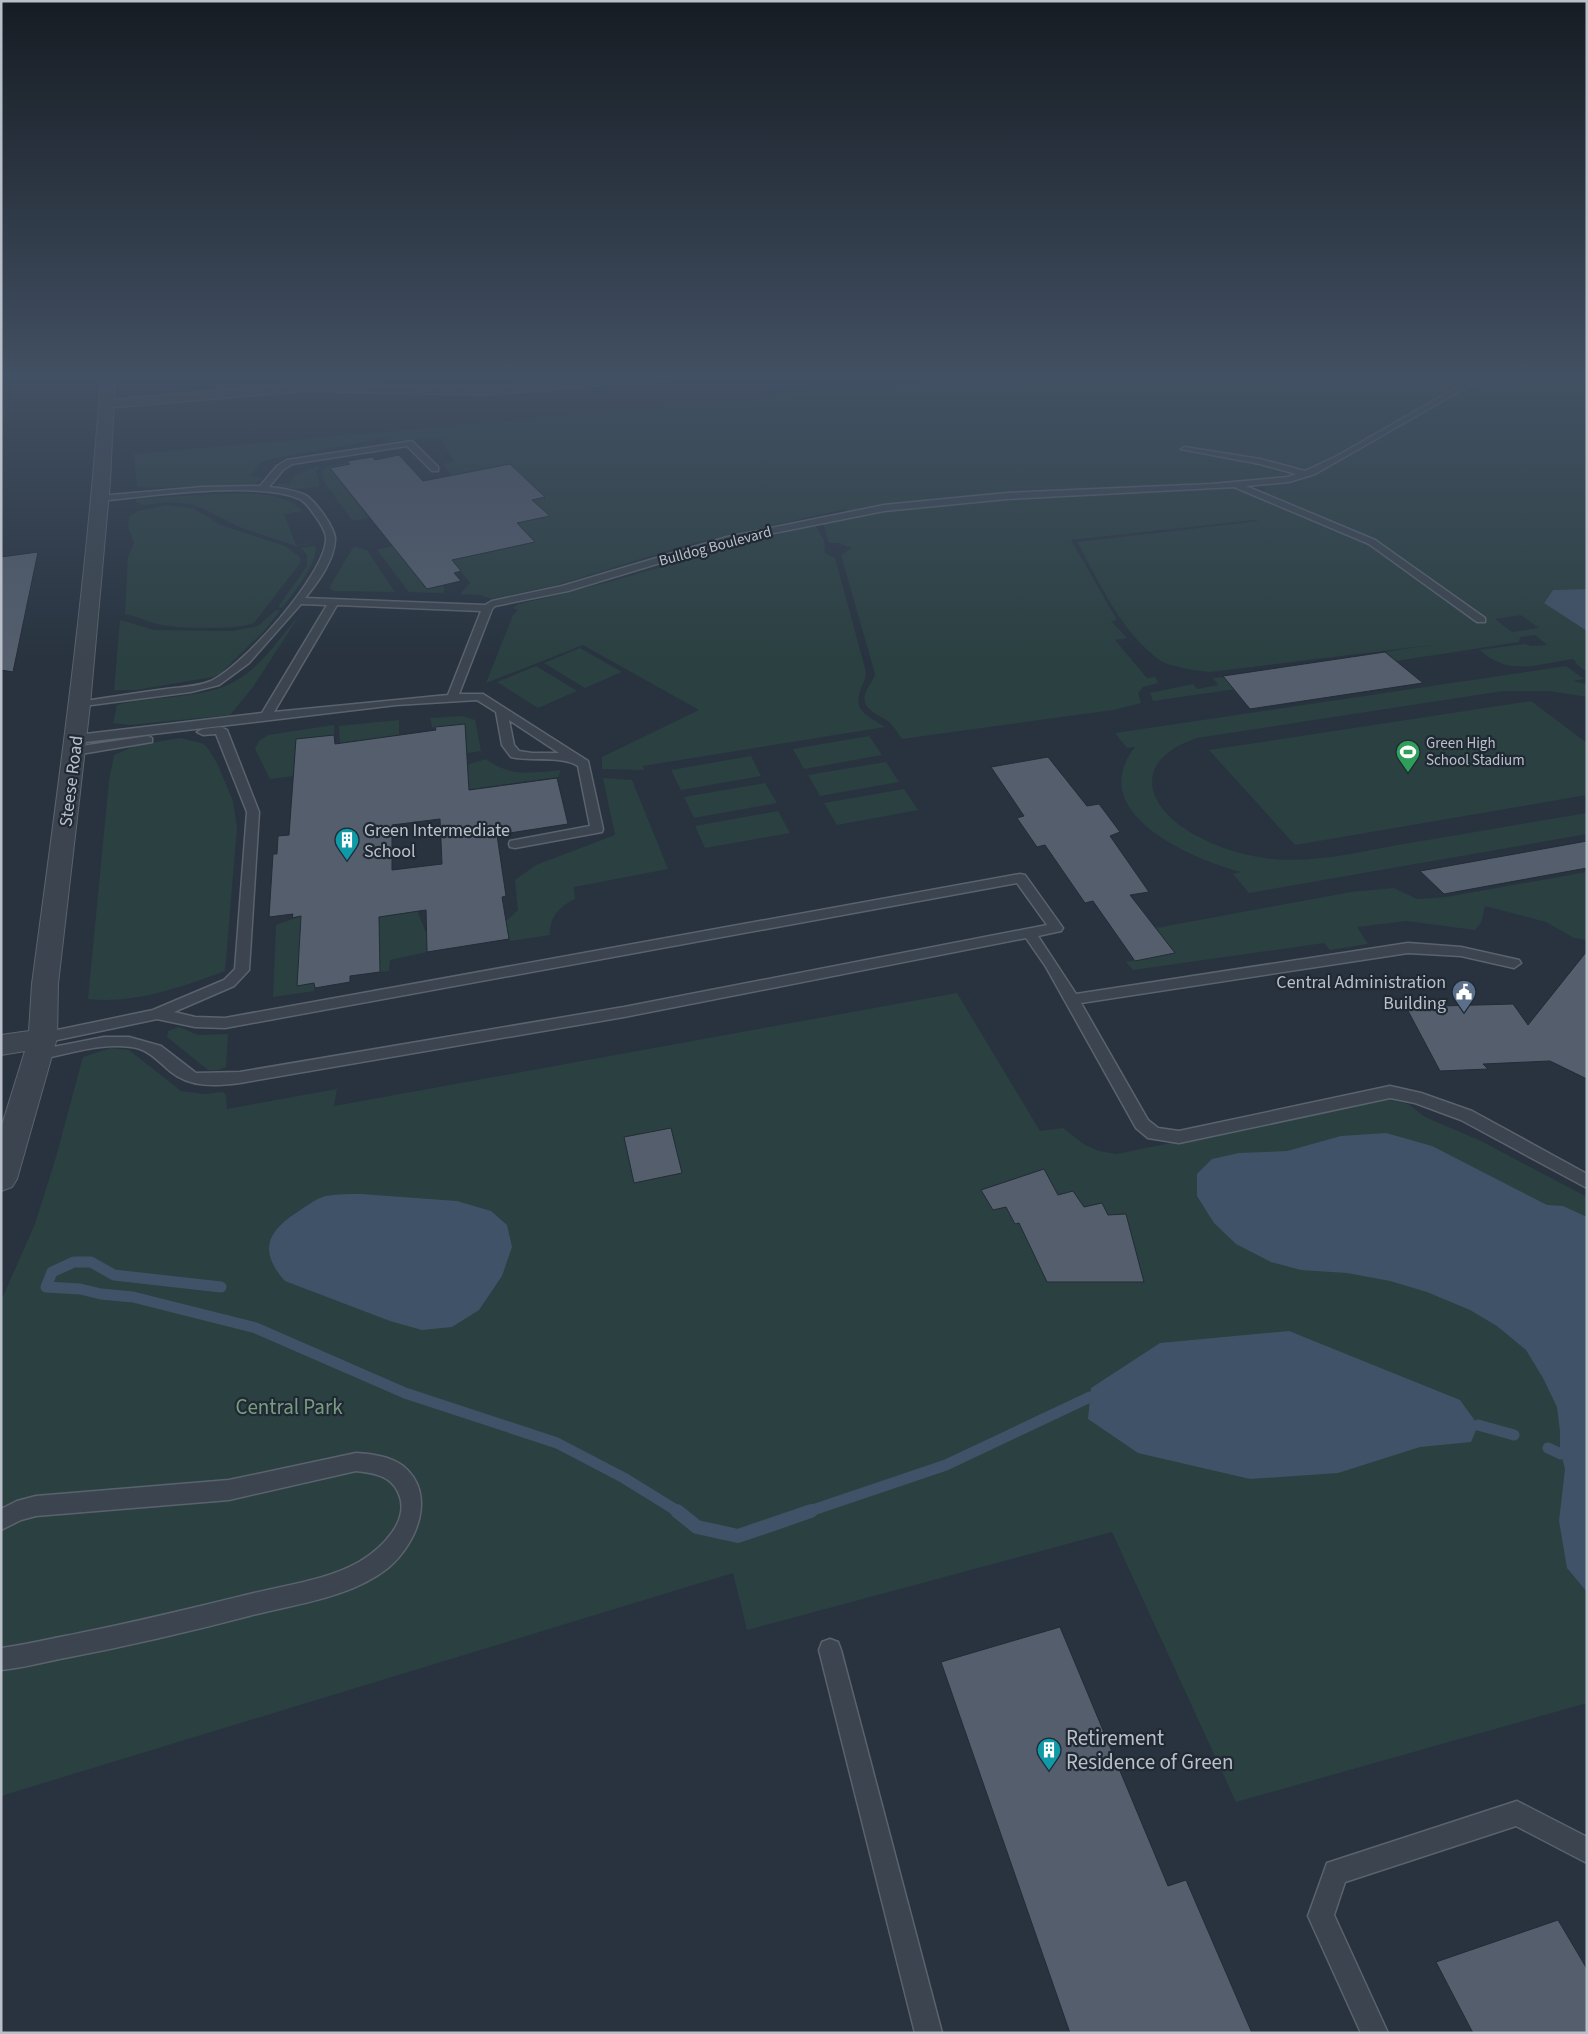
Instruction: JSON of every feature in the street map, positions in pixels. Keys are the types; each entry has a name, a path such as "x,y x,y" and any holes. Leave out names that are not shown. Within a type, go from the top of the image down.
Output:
{"street":[{"name":"Steese Road","path":"1,1179 40,1046 45,984 76,745 103,471"},
{"path":"1,1045 40,1046"}],"lane":[{"path":"262,490 278,471"},
{"path":"1295,471 1304,474"},
{"name":"Bulldog Boulevard","path":"300,601 490,606 536,597 744,536 884,508 1007,496 1156,491 1235,485 1289,479 1311,471"},
{"path":"1235,485 1372,542 1481,620"},
{"path":"80,705 215,683 237,668 300,601 328,553 331,538 314,507 301,496 248,489 101,498"},
{"path":"221,725 252,725 266,716 334,602"},
{"path":"453,696 490,606"},
{"path":"76,745 221,725 266,716 453,696 479,696 584,764 597,829 515,844"},
{"path":"501,709 508,745 515,754 532,757 572,756"},
{"path":"40,1046 157,1014 229,983 242,970 253,812 248,794 224,741 221,725"},
{"path":"40,1046 122,1040 160,1051 190,1077 219,1080 246,1078 624,1012 1056,928 1020,878 225,1023 195,1022 157,1014"},
{"path":"1029,933 1052,966 1142,1124 1154,1134 1179,1137 1390,1092 1410,1095 1458,1111 1587,1182"},
{"path":"1072,1000 1408,948 1444,948 1472,952 1514,963"},
{"path":"1,1520 16,1511 36,1506 229,1490 356,1462 374,1463 393,1470 406,1485 410,1503 406,1528 395,1548 376,1564 348,1576 308,1590 132,1635 1,1659"},
{"path":"830,1650 929,2033"},
{"path":"1375,2033 1321,1916 1336,1872 1517,1814 1587,1851"}],"green space":[{"path":"136,471 254,471 250,476 262,478 256,483 247,486 137,487"},
{"path":"306,471 316,471 320,486 292,489 276,484 289,483 297,474"},
{"path":"322,471 332,471 369,518 353,521 324,482"},
{"path":"448,471 477,471 452,476"},
{"path":"517,471 1587,471 1587,589 1553,590 1544,602 1587,631 1587,672 1575,663 1577,663 1573,659 1536,665 1513,666 1502,664 1480,650 1524,644 1532,646 1547,645 1535,635 1520,637 1519,642 1396,661 1385,652 1431,645 1210,672 1178,667 1161,661 1134,636 1103,590 1077,542 1260,521 1254,520 1071,540 1117,620 1111,621 1127,638 1115,640 1147,678 1155,677 1158,683 1143,687 1138,693 1141,703 1113,710 902,739 892,725 866,705 866,693 875,674 841,555 852,548 838,543 829,543 823,523 851,518 845,509 686,545 557,585 491,599 480,595 460,594 470,583 452,560 535,542 517,523 549,516 532,500 545,497","holes":["1265,486 1264,493 1355,531 1379,544 1485,620 1475,621 1356,536 1247,493 1231,490","1521,615 1539,628 1512,632 1495,619"]},
{"path":"252,494 285,499 302,511 284,514 296,545 315,543 296,546 239,527 200,507 189,504 168,502 144,505 136,502 137,499 145,498"},
{"path":"166,505 192,508 221,525 285,546 300,557 301,562 254,623 222,628 182,627 157,624 125,614 128,557 134,542 128,528 129,517 138,511"},
{"path":"815,525 824,540 825,553 835,558 865,668 866,673 858,701 860,707 867,715 885,727 643,766 644,770 602,769 602,757 699,710 583,645 486,683 513,615 518,610 513,608 519,604 594,586"},
{"path":"315,546 313,560 304,578 282,608 278,607 307,566 307,555 301,548"},
{"path":"354,546 367,550 395,592 334,591 329,588"},
{"path":"393,546 427,589 443,586 445,590 442,593 409,592 377,550"},
{"path":"276,610 280,611 264,631 220,674 213,677 136,690 114,690 120,620 154,630 232,631 258,626"},
{"path":"299,616 253,687 230,715 129,725 113,723 117,705 210,691 237,680 263,659"},
{"path":"580,648 622,672 585,688 544,663"},
{"path":"536,666 577,691 538,708 497,682"},
{"path":"1566,666 1584,679 1573,681 1587,684 1587,697 1550,691 1503,691 1197,738 1175,748 1161,759 1154,772 1152,786 1157,799 1166,813 1181,826 1199,837 1234,851 1272,859 1288,860 1338,856 1587,813 1587,834 1249,893 1233,874 1241,872 1220,866 1172,844 1150,829 1133,812 1123,793 1123,771 1135,747 1127,748 1115,733"},
{"path":"1224,677 1236,689 1153,701 1150,693 1193,684 1197,689 1218,685 1213,678"},
{"name":"Green High School Stadium","path":"1531,701 1587,743 1587,795 1295,845 1209,750"},
{"path":"462,716 475,720 481,751 441,757 440,753 467,750 465,724 435,729 432,727 430,718"},
{"path":"399,720 399,735 340,743 339,726"},
{"path":"334,725 334,735 296,739 294,776 270,779 255,749 259,741 268,735"},
{"path":"869,736 882,755 804,769 793,749"},
{"path":"180,738 202,743 207,747 217,763 233,801 237,828 225,971 192,983 141,997 106,1000 88,999 109,781 114,755 137,745"},
{"path":"751,756 761,776 681,790 671,770"},
{"path":"486,759 503,769 512,771 531,773 561,770 558,777 414,797 467,768 469,764"},
{"path":"886,762 899,782 820,796 808,775"},
{"path":"603,778 632,780 668,869 574,887 575,899 556,913 551,923 550,935 510,941 506,921 518,910 515,880 536,865 615,835"},
{"path":"765,783 777,803 694,818 684,797"},
{"path":"904,789 918,810 837,825 824,803"},
{"path":"778,811 790,833 705,848 695,826"},
{"path":"1587,872 1587,940 1574,938 1546,922 1485,906 1481,923 1475,930 1406,921 1357,927 1368,944 1330,950 1324,943 1133,970 1126,962 1174,953 1156,928 1351,892 1394,888 1417,899 1446,897"},
{"path":"416,908 426,933 427,952 390,960 389,971 380,972 379,914"},
{"path":"301,916 297,986 314,983 314,991 273,997 276,925"},
{"name":"Central Park","path":"957,993 1040,1131 1063,1128 1085,1145 1099,1151 1117,1154 1385,1099 1408,1104 1425,1117 1481,1141 1587,1197 1587,1703 1236,1802 1112,1532 747,1630 733,1573 1,1796 1,1301 35,1224 56,1157 83,1057 111,1048 129,1050 181,1091 204,1094 223,1092 226,1095 227,1109 337,1089 334,1106"},
{"path":"179,1027 198,1035 228,1034 226,1067 218,1070 208,1070 167,1037 168,1031"}],"water":[{"path":"1587,589 1587,631 1544,603 1553,590"},
{"path":"1386,1133 1432,1146 1547,1205 1563,1206 1587,1217 1587,1592 1567,1568 1559,1521 1565,1469 1560,1449 1557,1407 1543,1378 1526,1350 1497,1326 1470,1310 1427,1292 1390,1281 1347,1273 1301,1270 1271,1262 1236,1244 1214,1223 1197,1196 1197,1174 1212,1159 1239,1153 1287,1151 1341,1136"},
{"path":"361,1194 457,1201 491,1211 507,1225 512,1247 502,1276 479,1310 452,1327 422,1330 390,1321 285,1281 277,1271 269,1252 272,1236 278,1228 310,1203 322,1197"},
{"path":"1289,1331 1460,1400 1478,1425 1471,1442 1420,1447 1338,1473 1250,1479 1138,1453 1088,1419 1091,1388 1160,1343"}],"building":[{"path":"332,471 414,471 423,481 475,471 517,471 545,497 532,500 550,516 517,523 535,542 452,560 461,571 454,573 461,581 427,589"},
{"path":"38,552 13,672 1,670 1,557"},
{"path":"1385,652 1423,683 1250,709 1223,676"},
{"name":"Green Intermediate School","path":"465,724 469,790 557,778 568,824 497,835 506,896 502,897 509,939 427,952 426,910 379,917 380,972 350,976 350,982 315,988 314,983 297,986 301,916 292,918 293,914 269,917 273,854 277,854 278,836 289,835 296,739 334,735 335,744 436,730 435,727","holes":["440,819 442,864 392,870 392,825"]},
{"path":"1048,757 1087,806 1099,804 1120,832 1110,836 1149,892 1130,895 1175,953 1135,961 1093,901 1085,903 1045,845 1037,847 1017,818 1024,816 991,767"},
{"path":"1587,841 1587,868 1444,894 1420,871"},
{"name":"Central Administration Building","path":"1587,951 1587,1079 1550,1061 1483,1064 1488,1069 1440,1071 1406,1007 1513,1004 1528,1025"},
{"path":"671,1128 682,1173 634,1183 624,1137"},
{"path":"1044,1169 1058,1195 1073,1191 1084,1207 1102,1203 1108,1215 1126,1214 1144,1282 1047,1282 1019,1223 1015,1224 1006,1207 993,1210 981,1190"},
{"name":"Retirement Residence of Green","path":"1060,1627 1168,1886 1186,1880 1252,2033 1070,2033 941,1662"},
{"path":"1558,1920 1587,1969 1587,2033 1473,2033 1436,1962"}],"waterway":[{"path":"221,1287 114,1275 91,1262 74,1262 52,1272 46,1287 80,1289 101,1294 133,1297 256,1328 405,1393 557,1443 624,1478 679,1512"},
{"path":"807,1512 946,1465 1090,1397"},
{"path":"1478,1425 1514,1435"},
{"path":"1548,1448 1561,1454"},
{"path":"677,1511 697,1527 738,1536 811,1511"}],"place":[{"name":"Green High School Stadium","path":"1408,773"},
{"name":"Green Intermediate School","path":"347,861"},
{"name":"Central Administration Building","path":"1464,1013"},
{"name":"Retirement Residence of Green","path":"1049,1771"}]}
